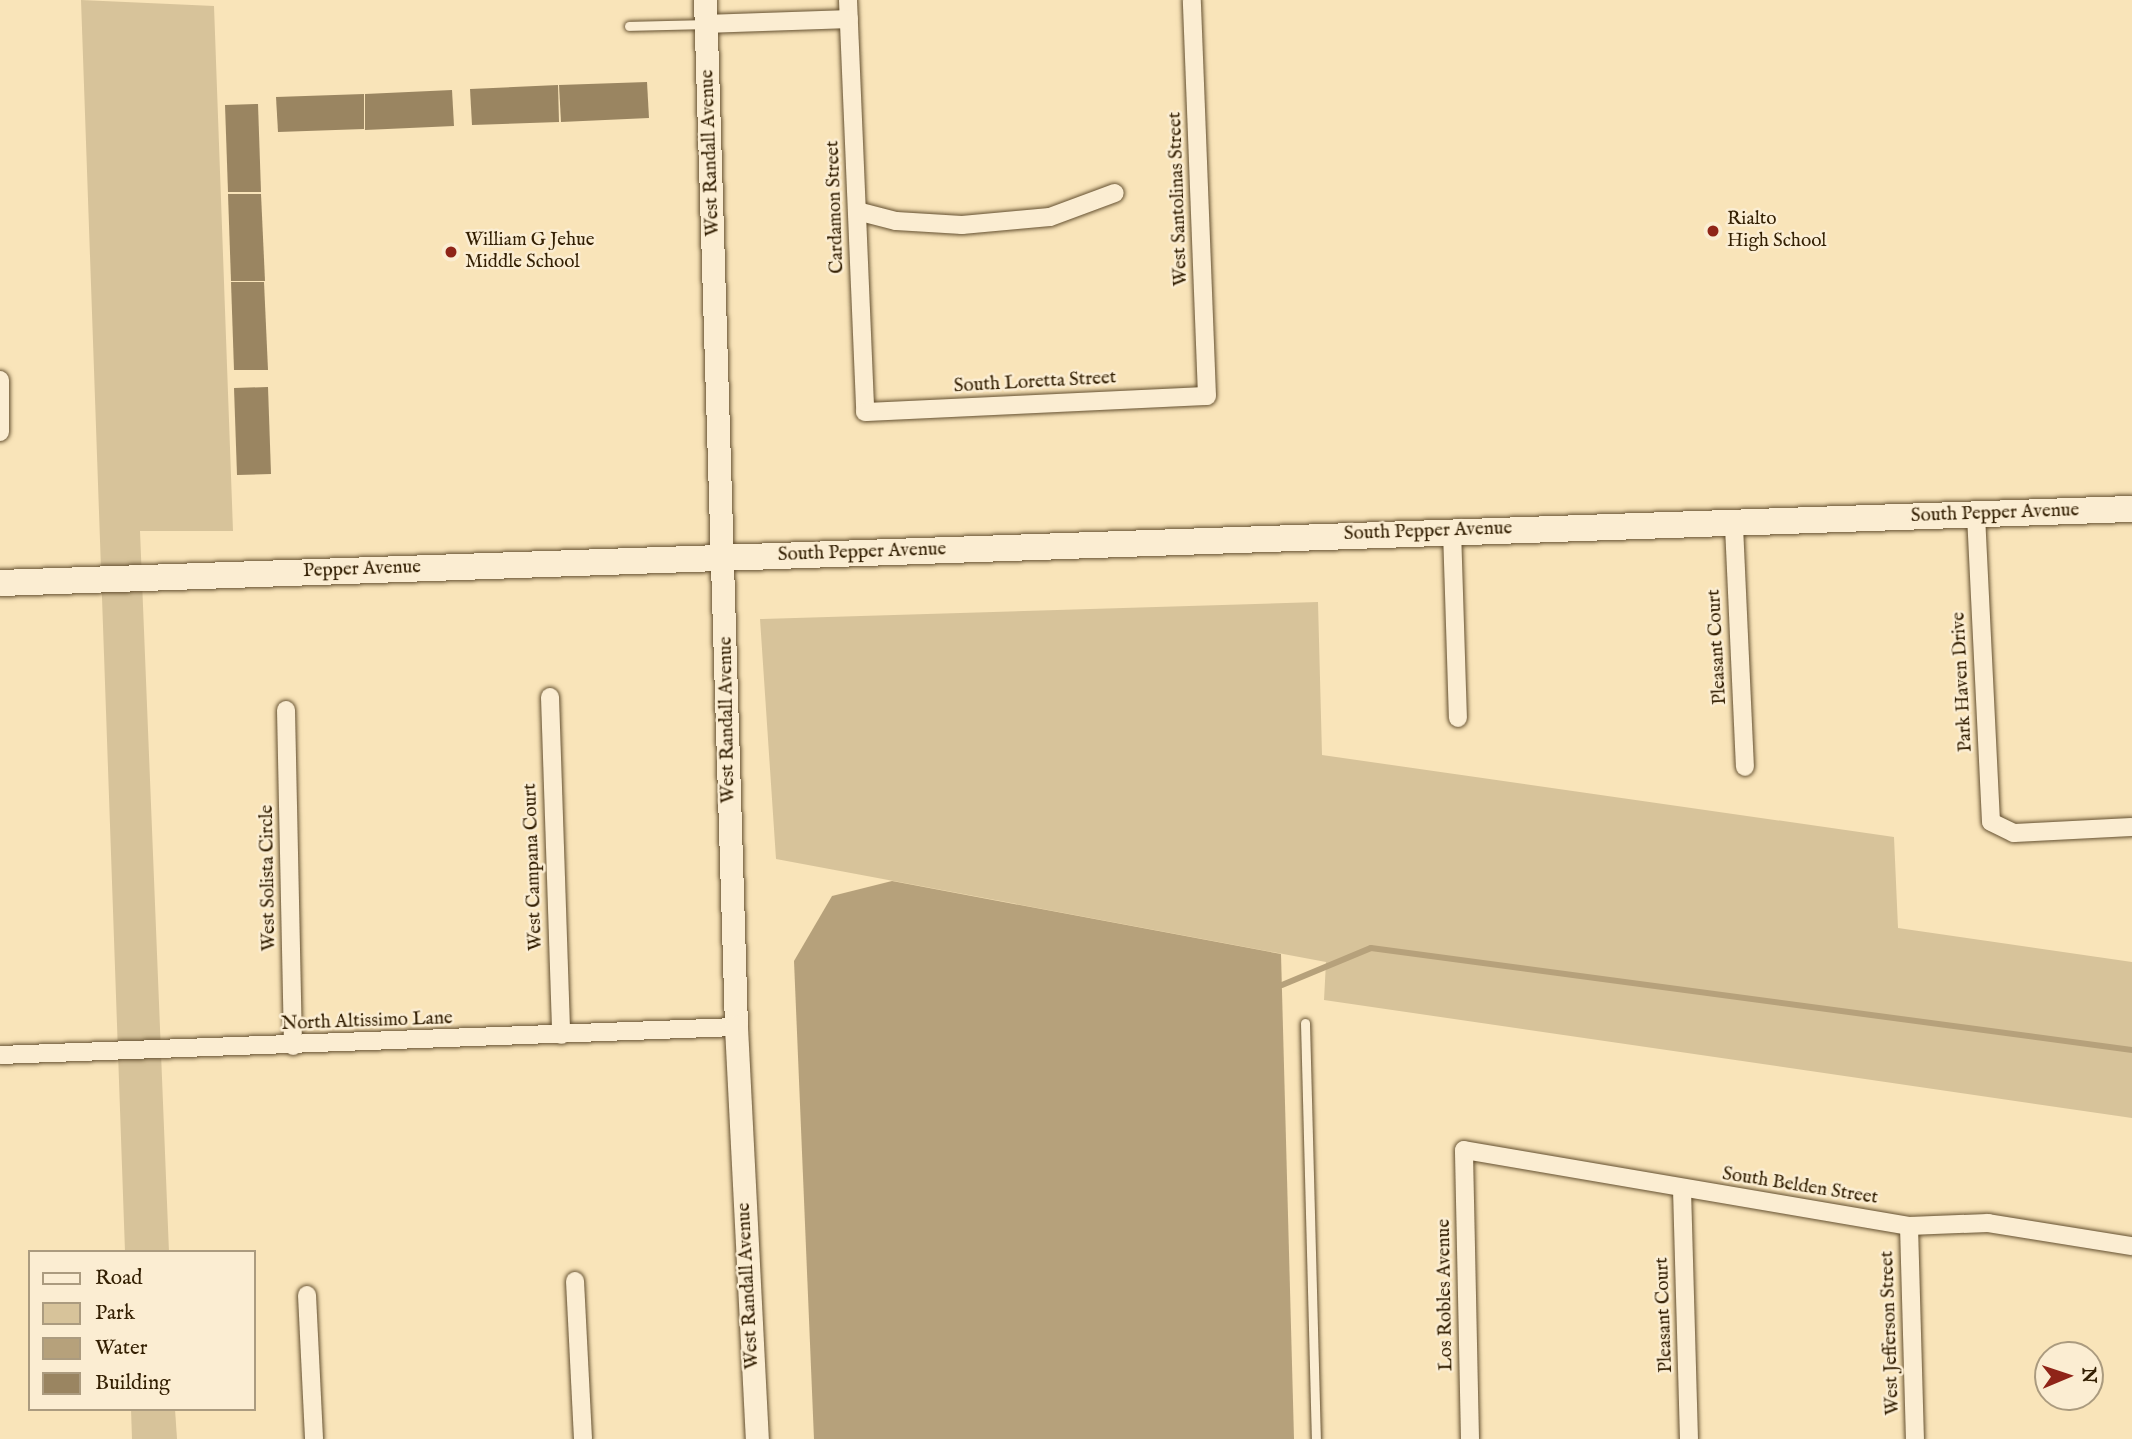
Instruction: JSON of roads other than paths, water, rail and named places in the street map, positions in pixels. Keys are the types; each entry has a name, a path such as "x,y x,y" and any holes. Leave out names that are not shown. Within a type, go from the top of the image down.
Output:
{"main road":[{"name":"South Pepper Avenue","path":"724,558 1452,530 1734,526 2132,509"},
{"name":"Pepper Avenue","path":"0,583 724,558"}],"street":[{"name":"West Randall Avenue","path":"705,0 724,558 736,1027 757,1439"},
{"name":"Cardamon Street","path":"849,0 865,412"},
{"name":"West Santolinas Street","path":"1192,0 1207,396"},
{"path":"706,24 849,19"},
{"path":"858,211 896,221 962,225 1050,217 1115,194"},
{"path":"0,380 0,432"},
{"name":"South Loretta Street","path":"865,412 1207,396"},
{"name":"Park Haven Drive","path":"1976,515 1991,822 2014,833 2132,827"},
{"name":"Pleasant Court","path":"1734,526 1745,767"},
{"path":"1452,530 1458,718"},
{"name":"West Campana Court","path":"550,697 561,1035"},
{"name":"West Solista Circle","path":"286,710 293,1046"},
{"name":"North Altissimo Lane","path":"0,1055 293,1046 736,1027"},
{"name":"South Belden Street","path":"1464,1150 1909,1226 1988,1223 2132,1246"},
{"name":"Los Robles Avenue","path":"1464,1150 1470,1439"},
{"name":"Pleasant Court","path":"1682,1189 1689,1439"},
{"name":"West Jefferson Street","path":"1909,1226 1915,1439"},
{"path":"575,1281 583,1439"},
{"path":"307,1295 314,1439"}],"lane":[{"path":"629,26 706,24"},
{"path":"1305,1023 1316,1439"}],"water":[{"path":"892,881 1281,954 1294,1439 814,1439 794,961 832,896"}],"waterway":[{"path":"1282,985 1371,948 2132,1050"}],"place":[{"name":"Rialto High School","path":"1713,231"},
{"name":"William G Jehue Middle School","path":"451,252"}]}
